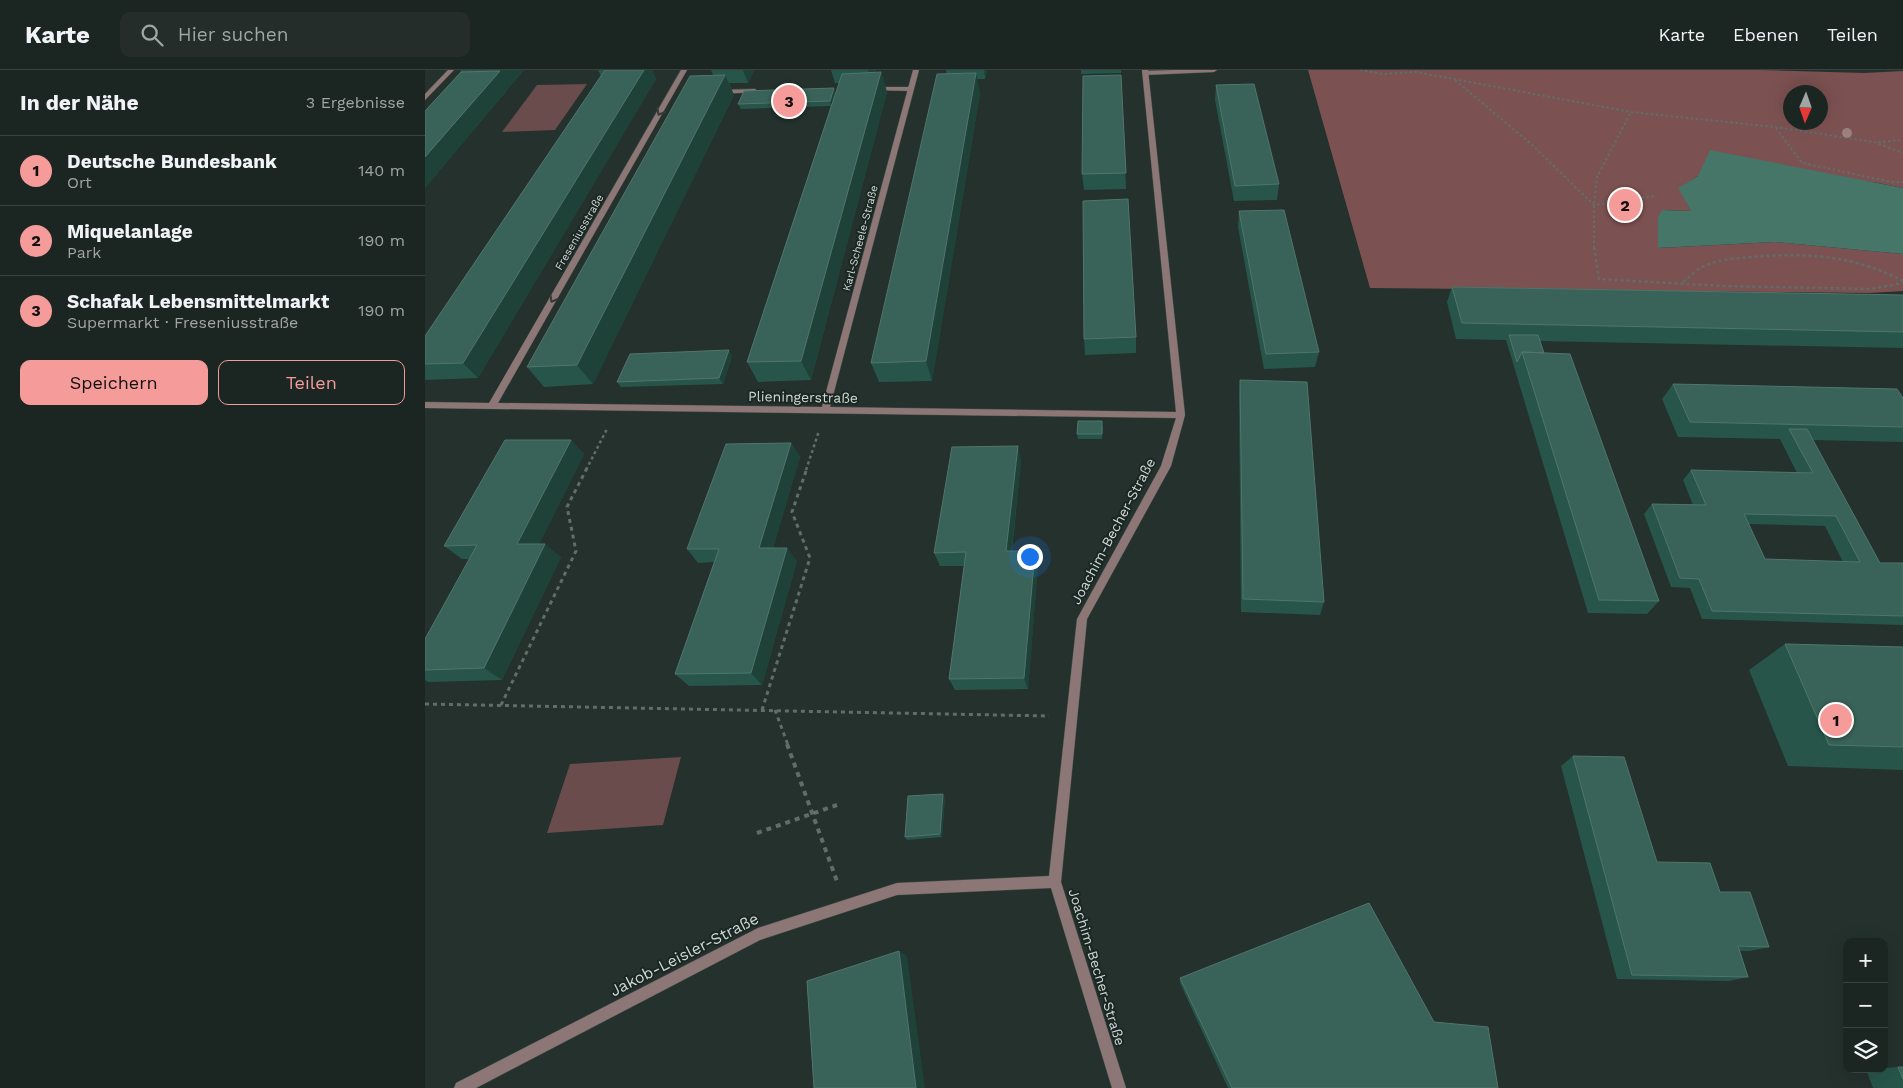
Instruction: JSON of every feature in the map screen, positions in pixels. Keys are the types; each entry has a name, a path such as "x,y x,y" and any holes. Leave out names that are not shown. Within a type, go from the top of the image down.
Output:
{"street":[{"path":"425,98 451,70"},
{"name":"Freseniusstraße","path":"492,405 684,70"},
{"name":"Karl-Scheele-Straße","path":"825,411 916,70"},
{"path":"1145,72 1214,70"},
{"name":"Joachim-Becher-Straße","path":"1119,1088 1055,882 1082,620 1166,466 1181,415 1145,72"},
{"path":"864,89 911,89"},
{"path":"709,92 767,91"},
{"path":"671,93 680,93"},
{"name":"Plieningerstraße","path":"425,405 1181,415"},
{"name":"Jakob-Leisler-Straße","path":"461,1088 758,934 897,889 1055,882"}],"path":[{"path":"1360,70 1383,74 1416,72 1631,112 1775,127 1875,142 1903,140"},
{"path":"1379,70 1383,74"},
{"path":"1455,80 1531,144 1594,205"},
{"path":"1631,112 1597,177 1594,205 1594,250 1599,279 1871,289 1903,282"},
{"path":"1775,127 1802,163 1892,182 1903,182"},
{"path":"1875,142 1903,153"},
{"path":"1594,205 1655,196"},
{"path":"1682,283 1703,266 1729,258 1782,255 1825,255 1859,261 1886,270 1903,282"},
{"path":"501,705 576,552 567,507 618,408"},
{"path":"762,710 809,558 792,512 825,411"},
{"path":"425,704 1072,716"},
{"path":"775,710 846,906"},
{"path":"757,834 837,805"}],"shaded area":[{"path":"1308,70 1760,70 1864,73 1903,71 1903,188 1873,182 1698,176 1679,188 1691,211 1662,210 1659,248 1775,242 1903,254 1903,291 1870,293 1370,288"},
{"path":"587,84 555,130 502,132 537,85"},
{"path":"1710,150 1903,188 1903,254 1775,242 1658,248 1658,217 1662,210 1691,211 1678,188 1698,176"},
{"path":"681,757 663,825 547,833 570,764"}],"building":[{"path":"605,70 644,70 463,363 425,364 425,336"},
{"path":"500,71 425,157 425,111 461,72"},
{"path":"881,72 801,361 747,362 842,74"},
{"path":"976,73 926,361 871,363 937,74"},
{"path":"725,75 577,365 527,367 690,76"},
{"path":"1121,75 1126,173 1082,174 1083,76"},
{"path":"1254,84 1279,184 1235,186 1216,85"},
{"path":"834,88 830,101 738,104 744,91"},
{"path":"1128,199 1136,337 1084,339 1083,201"},
{"path":"1284,210 1319,352 1266,354 1239,211"},
{"path":"1452,287 1903,295 1903,332 1462,323"},
{"path":"1509,335 1538,335 1544,353 1522,352 1517,362"},
{"path":"729,350 719,378 617,382 630,354"},
{"path":"1522,352 1570,354 1659,601 1599,600"},
{"path":"1240,380 1307,382 1324,602 1243,599"},
{"path":"1673,384 1897,389 1903,398 1903,427 1690,422"},
{"path":"1078,421 1102,421 1102,434 1077,434"},
{"path":"1789,429 1807,429 1880,563 1903,563 1903,616 1712,611 1699,579 1680,578 1652,504 1706,505 1691,470 1813,473","holes":["1744,514 1836,516 1860,562 1765,559"]},
{"path":"505,440 571,440 517,544 545,544 484,668 425,670 425,639 477,545 444,546"},
{"path":"791,443 759,548 787,548 751,673 675,674 719,549 687,549 726,444"},
{"path":"1018,446 1006,551 1035,551 1024,678 949,679 966,552 934,553 952,447"},
{"path":"1785,644 1903,647 1903,747 1829,745"},
{"path":"1573,756 1624,757 1657,862 1710,863 1720,892 1750,892 1769,947 1738,946 1748,977 1632,975"},
{"path":"943,794 940,834 905,837 908,796"},
{"path":"1369,903 1434,1022 1488,1027 1498,1088 1232,1088 1180,978"},
{"path":"899,951 916,1088 814,1088 807,981"},
{"path":"1898,1067 1903,1067 1903,1079"}],"place":[{"name":"Schafak Lebensmittelmarkt","path":"789,101"},
{"name":"Miquelanlage","path":"1625,205"},
{"name":"Deutsche Bundesbank","path":"1836,720"}]}
